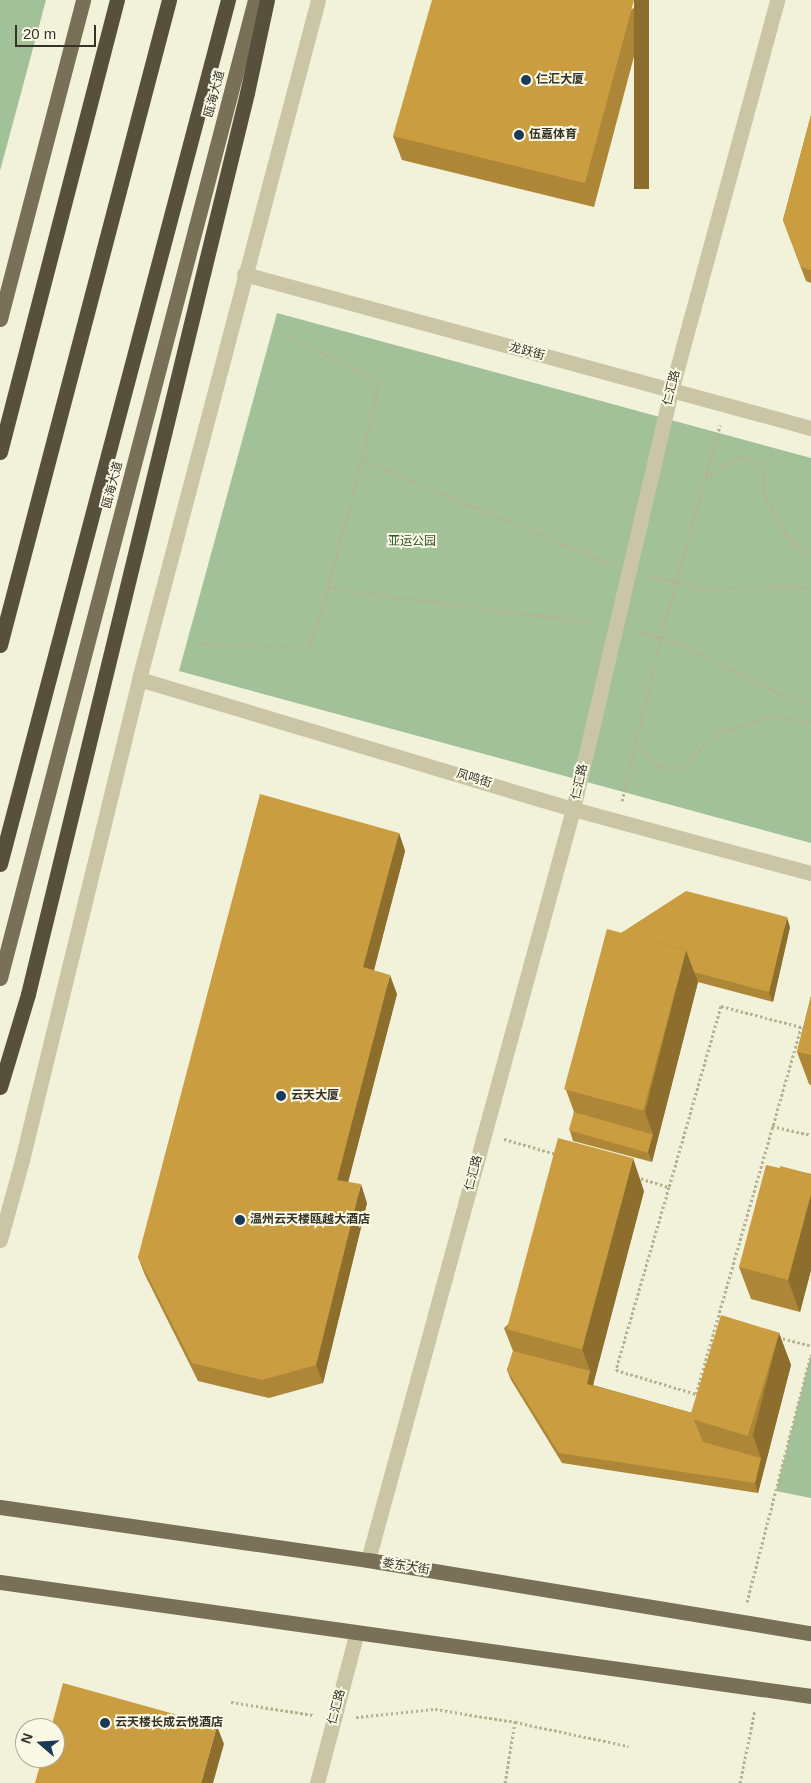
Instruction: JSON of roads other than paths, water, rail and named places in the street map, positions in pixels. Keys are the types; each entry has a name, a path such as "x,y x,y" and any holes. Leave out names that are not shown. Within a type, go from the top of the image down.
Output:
{"highway":[{"path":"0,452 116,0"},
{"path":"0,645 169,0"},
{"name":"瓯海大道","path":"0,864 228,0"},
{"path":"0,1087 28,994 245,103 267,0"}],"main road":[{"path":"0,319 83,0"},
{"name":"瓯海大道","path":"0,978 255,0"},
{"name":"娄东大街","path":"0,1506 368,1560 811,1633"},
{"path":"0,1582 811,1696"}],"street":[{"path":"0,1240 22,1160 139,679 244,274 318,0"},
{"name":"仁汇路","path":"368,1560 574,809 671,391 777,0"},
{"name":"龙跃街","path":"244,274 811,428"},
{"name":"凤鸣街","path":"139,679 574,809 811,873"},
{"name":"仁汇路","path":"317,1783 356,1632"}],"place":[{"name":"仁汇大厦","path":"526,80"},
{"name":"伍嘉体育","path":"519,135"},
{"name":"云天大厦","path":"281,1096"},
{"name":"温州云天楼瓯越大酒店","path":"240,1220"},
{"name":"云天楼长成云悦酒店","path":"105,1723"}],"park label":[{"name":"亚运公园","path":"412,542"}]}
